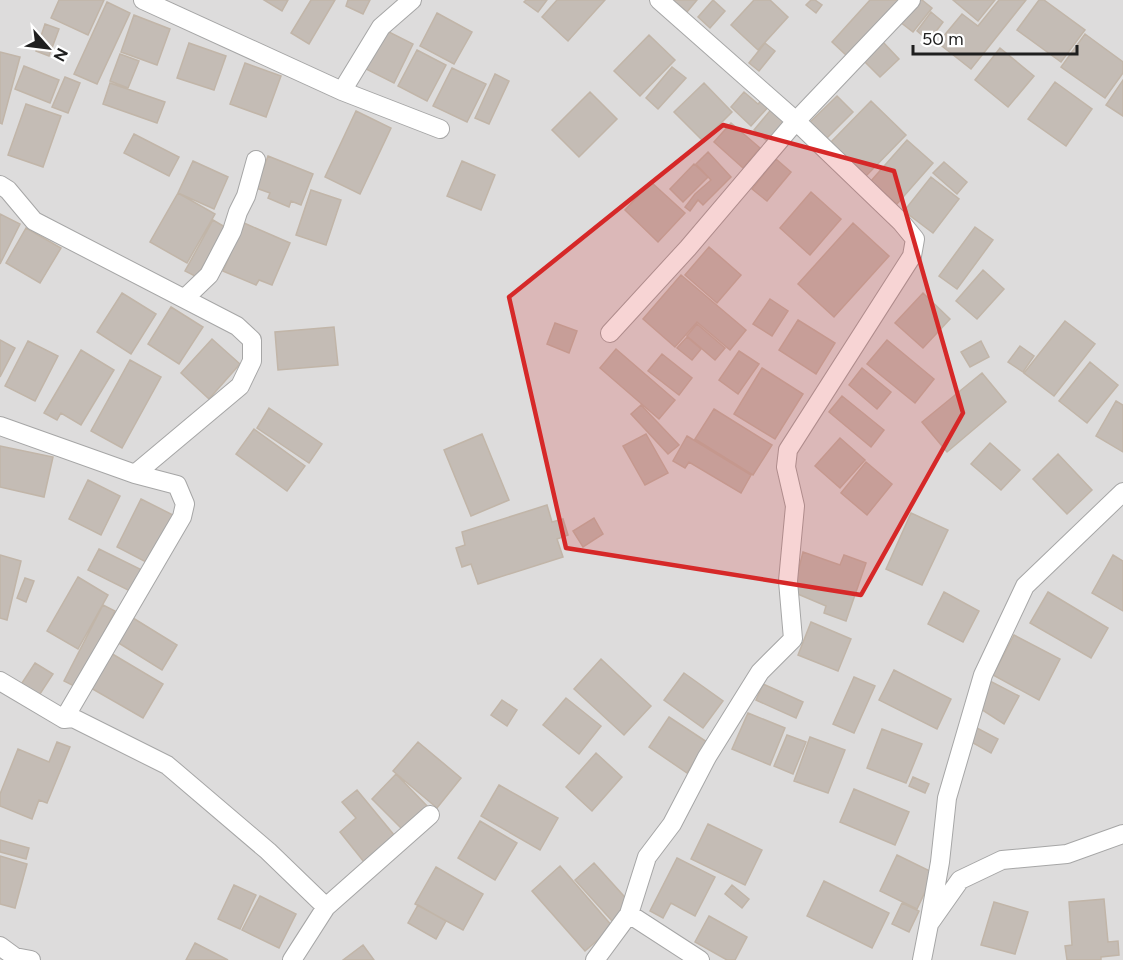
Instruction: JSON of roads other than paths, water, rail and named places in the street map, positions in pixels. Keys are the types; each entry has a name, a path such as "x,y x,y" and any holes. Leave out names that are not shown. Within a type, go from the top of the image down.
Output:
{"street":[{"path":"143,0 342,91 440,129"},
{"path":"342,91 381,27 412,0"},
{"path":"595,960 629,914 647,857 672,824 707,758 760,672 793,639 788,581 795,506 786,468 789,450 797,433 912,256 915,239 901,222 796,121 659,0"},
{"path":"610,333 688,248 796,121 911,0"},
{"path":"185,298 209,274 232,231 246,196 256,160"},
{"path":"0,185 8,190 34,221 130,273 185,298 237,326 252,340 252,361 240,386 135,474"},
{"path":"0,426 135,474 177,485 184,504 182,517 64,719"},
{"path":"922,960 940,862 947,798 983,675 1025,586 1123,492"},
{"path":"0,681 64,719 73,718 167,765 268,851 326,907"},
{"path":"292,960 326,907 430,815"},
{"path":"929,924 960,880 1002,860 1067,854 1123,834"},
{"path":"629,914 700,960"},
{"path":"0,946 15,957 31,960"}]}
